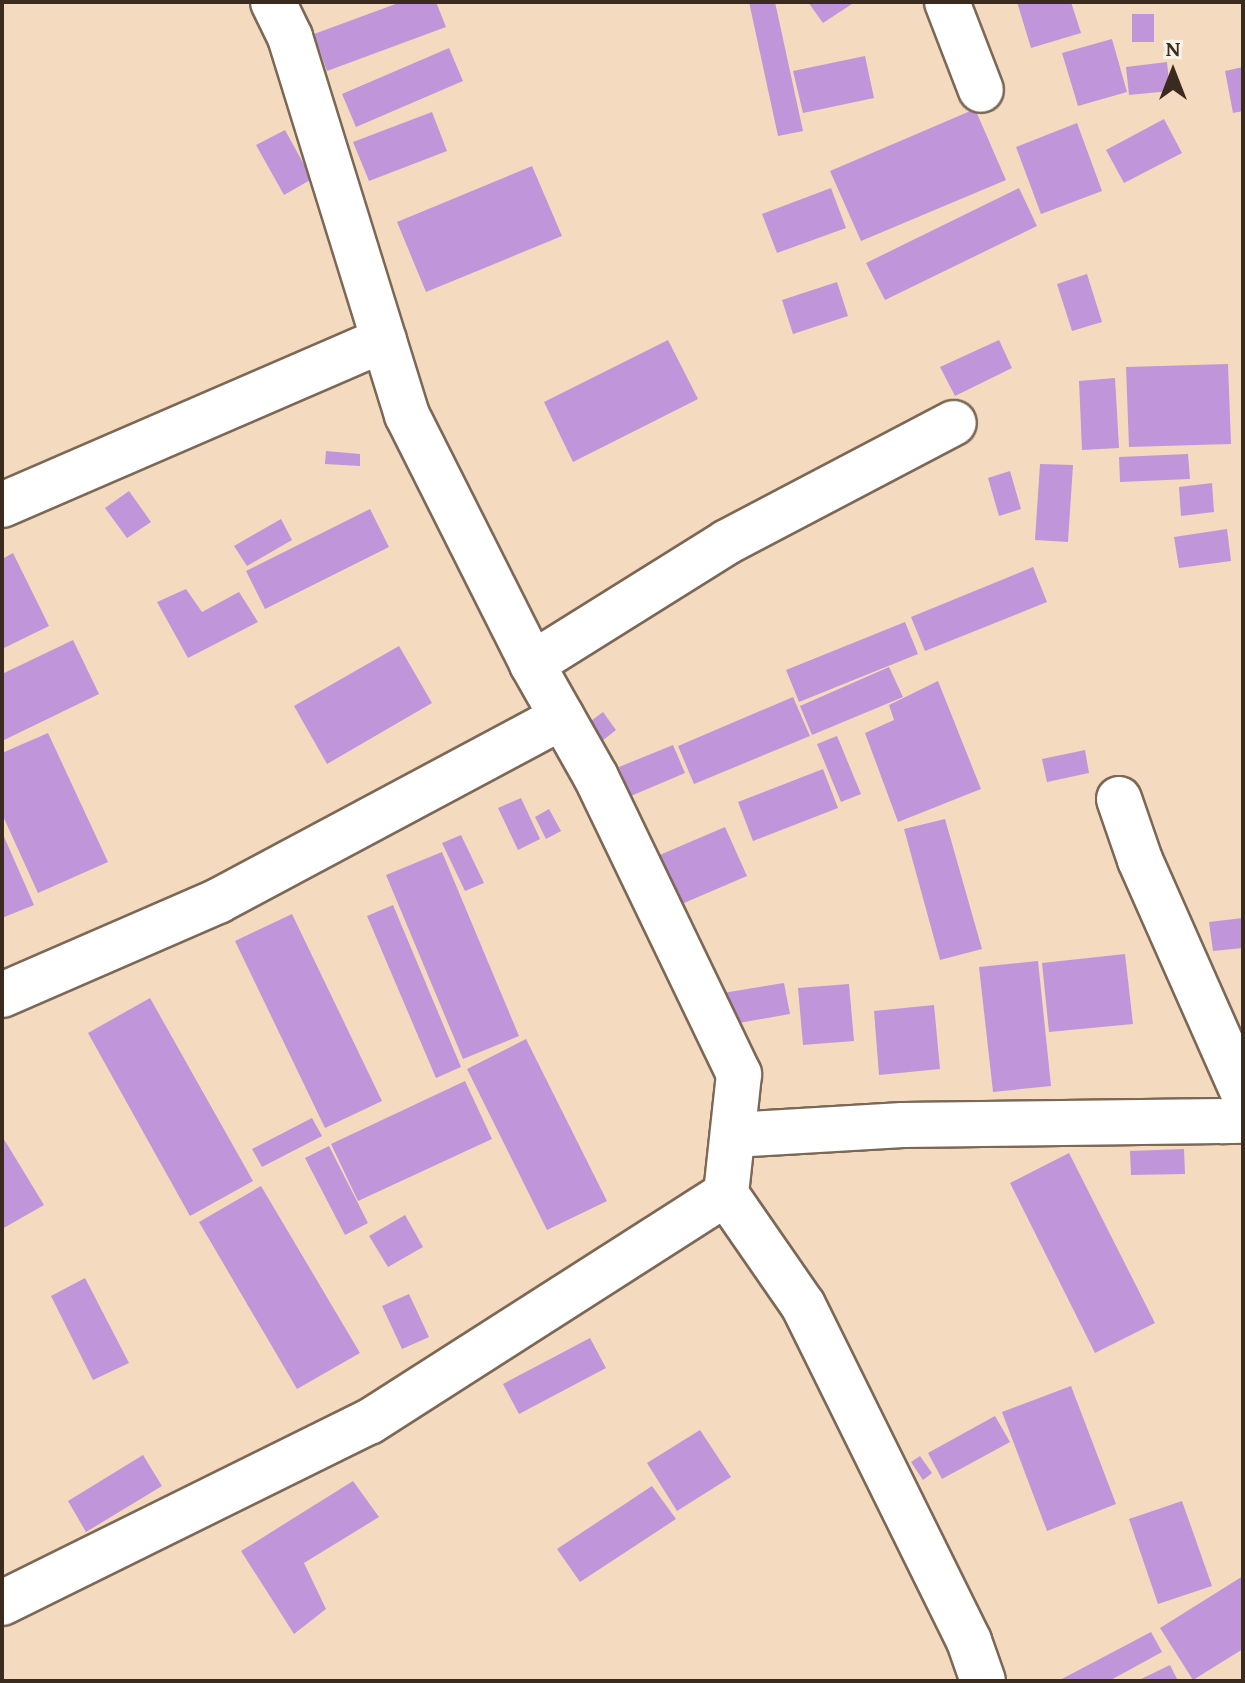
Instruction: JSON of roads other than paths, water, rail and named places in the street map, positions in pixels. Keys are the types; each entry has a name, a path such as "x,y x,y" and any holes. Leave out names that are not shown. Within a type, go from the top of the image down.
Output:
{"street":[{"path":"273,2 290,37 407,415 532,664 562,717 739,1074 726,1194 803,1305 969,1641 983,1681"},
{"path":"947,2 981,90"},
{"path":"2,505 384,340"},
{"path":"532,664 727,542 954,423"},
{"path":"2,995 218,901 562,717"},
{"path":"1119,799 1140,860 1243,1092"},
{"path":"733,1135 903,1125 1243,1121"},
{"path":"2,1603 369,1422 726,1194"}]}
